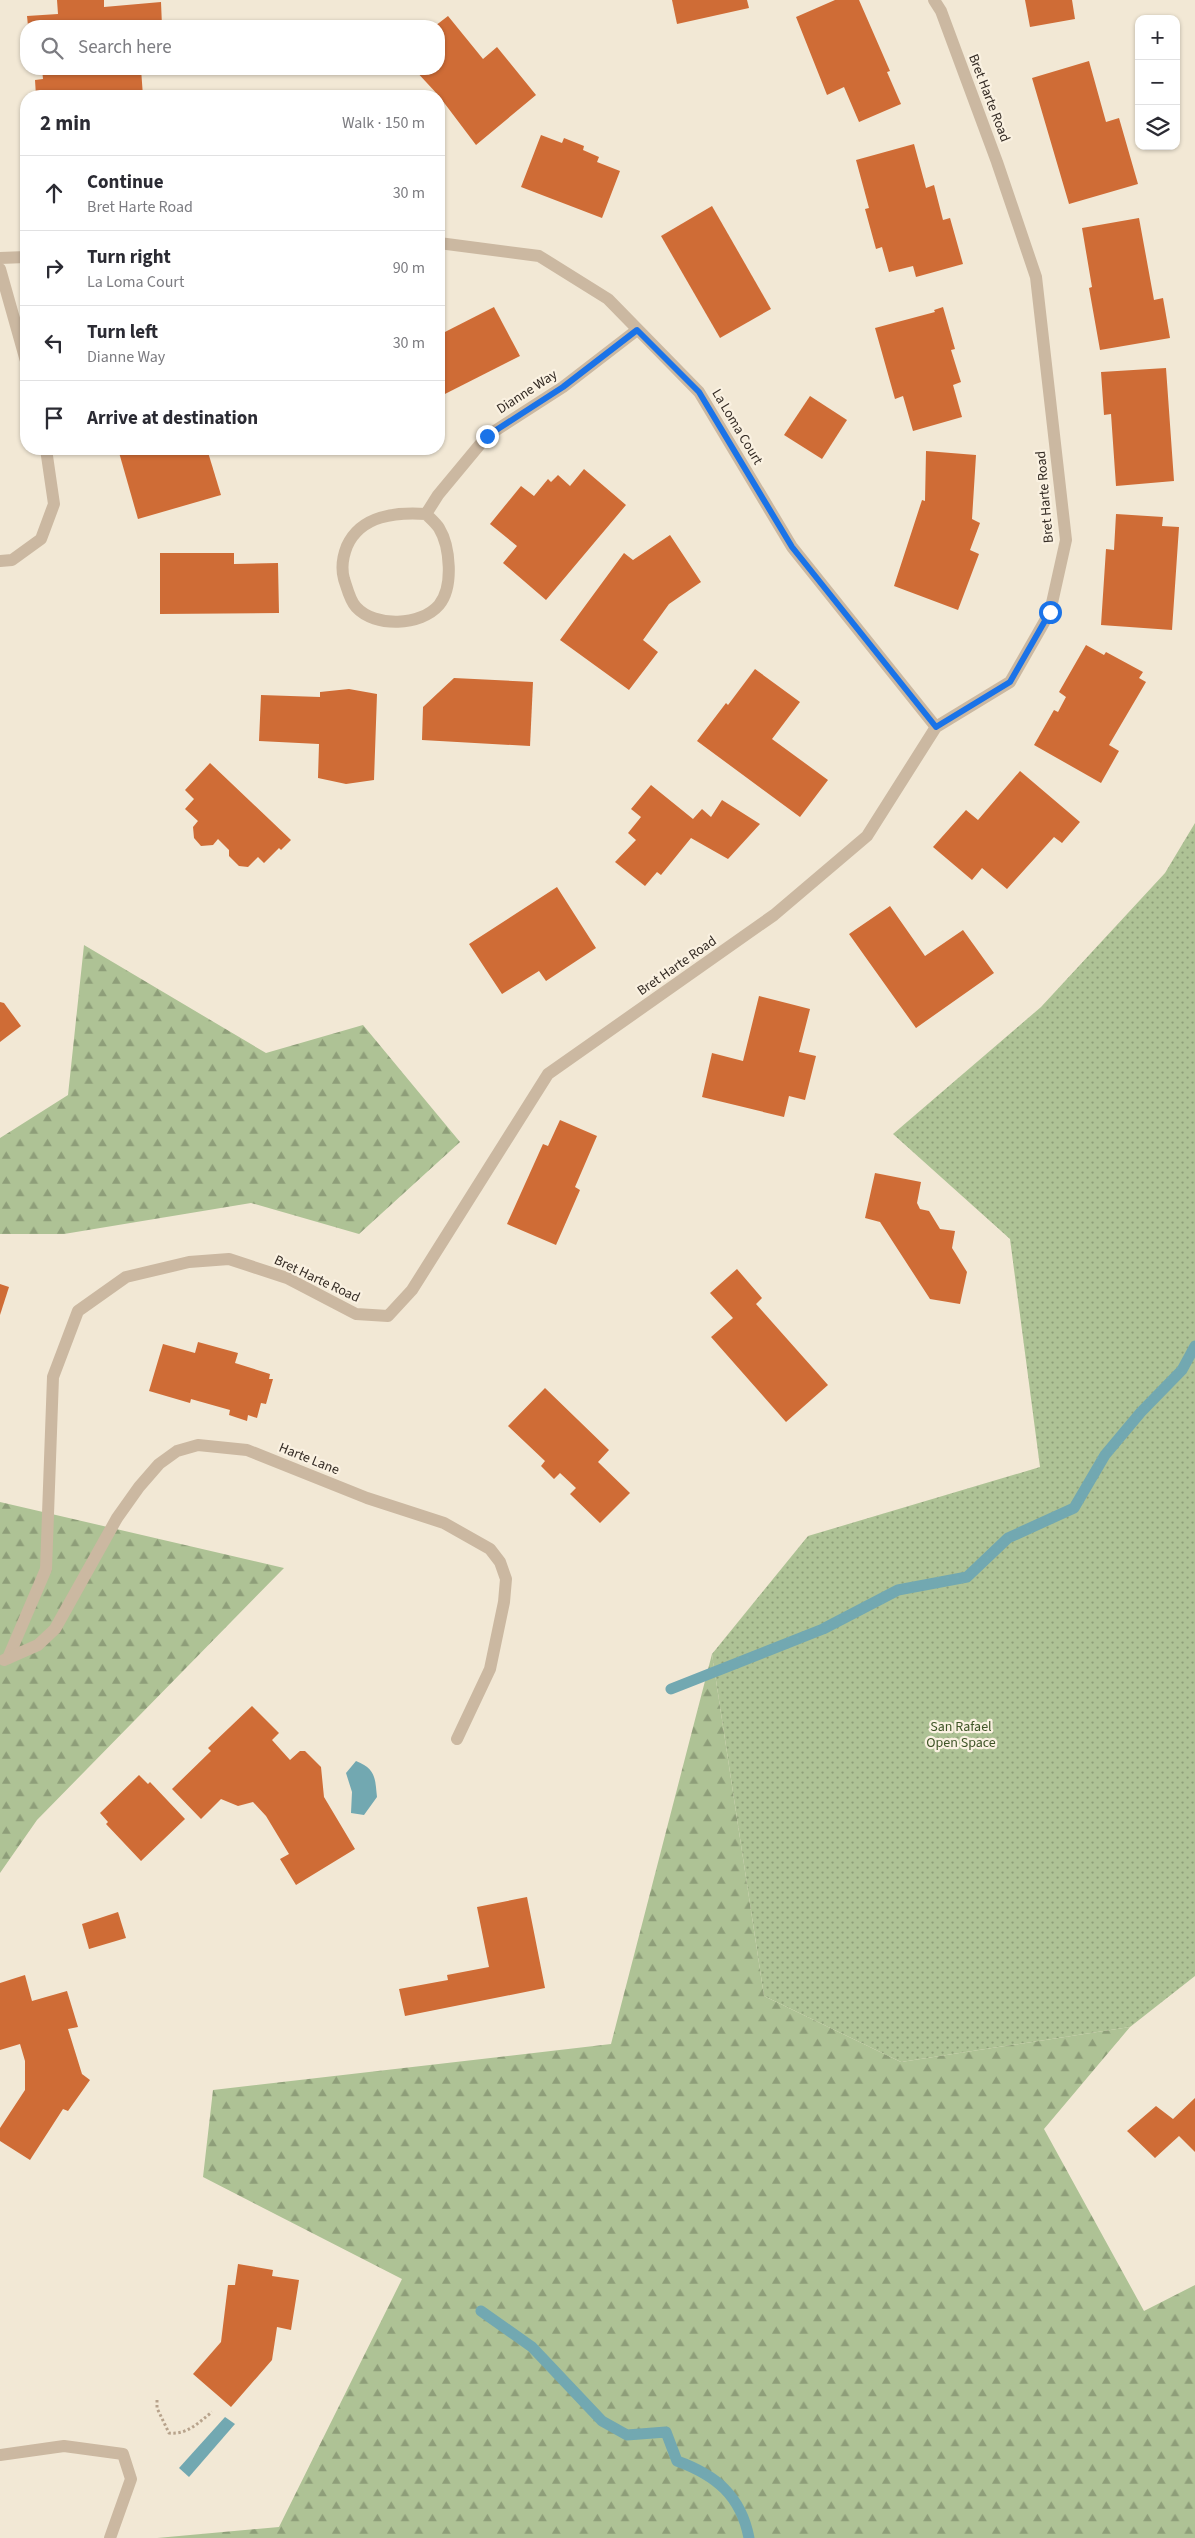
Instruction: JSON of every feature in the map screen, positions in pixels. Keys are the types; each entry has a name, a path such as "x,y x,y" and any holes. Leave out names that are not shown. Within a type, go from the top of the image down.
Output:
{"street":[{"name":"Bret Harte Road","path":"4,1660 46,1569 53,1377 78,1311 126,1277 189,1262 230,1258 287,1278 356,1314 388,1316 412,1290 548,1074 774,915 867,836 936,727 1010,682 1050,612 1066,540 1036,277 997,162 941,11 934,0"},
{"name":"La Loma Court","path":"445,244 539,256 608,299 699,392 792,547 936,727"},
{"path":"0,258 20,257"},
{"path":"0,269 20,340"},
{"name":"Dianne Way","path":"426,514 438,495 487,436 563,387 637,330"},
{"path":"0,561 12,560 41,539 54,504 47,455"},
{"path":"408,513 426,514 438,526 446,541 449,563 447,584 440,604 423,617 394,622 371,617 355,607 342,572 344,552 352,534 369,521 386,516 408,513"},
{"name":"Harte Lane","path":"4,1660 38,1646 55,1629 117,1518 139,1487 159,1464 177,1451 198,1445 247,1450 367,1498 444,1523 490,1549 500,1562 506,1579 504,1602 490,1669 457,1739"},
{"path":"0,2455 64,2446 123,2454 131,2479 110,2538"}],"path":[{"path":"156,2400 156,2408 169,2433 179,2434 189,2430 212,2412"}],"green space":[{"name":"San Rafael Open Space","path":"1195,823 1195,1976 1130,2027 901,2062 764,1996 712,1654 808,1536 1040,1467 1010,1239 893,1134 1041,1007 1165,873"},
{"path":"84,945 266,1053 363,1025 460,1142 359,1234 251,1203 64,1234 0,1234 0,1138 68,1095"},
{"path":"0,1502 284,1568 37,1820 0,1873"},
{"path":"712,1654 764,1996 901,2062 1130,2027 1044,2129 1144,2311 1195,2285 1195,2538 157,2538 279,2527 402,2279 203,2177 213,2090 611,2044"}],"water":[{"path":"356,1761 371,1771 376,1784 377,1797 364,1815 351,1813 352,1792 346,1773"},
{"path":"225,2417 235,2424 189,2477 179,2468"}],"building":[{"path":"57,0 104,0 104,7 161,2 162,20 27,20 27,16 58,14"},
{"path":"672,0 747,0 749,8 677,24"},
{"path":"835,0 859,0 890,71 887,72 901,104 859,122 844,87 827,95 796,17"},
{"path":"1025,0 1072,0 1075,19 1030,27"},
{"path":"448,16 483,59 497,47 536,95 476,145 445,104 445,90 433,90 420,75 445,75 445,20 443,20"},
{"path":"1089,61 1106,122 1119,118 1138,184 1069,204 1032,78"},
{"path":"43,75 141,75 143,90 36,90 35,80 43,79"},
{"path":"541,135 562,143 564,138 584,146 583,150 599,157 597,162 620,171 602,218 521,187"},
{"path":"914,144 926,188 934,185 943,220 950,218 963,264 916,277 913,266 889,272 882,247 876,249 865,209 869,208 856,160"},
{"path":"712,206 771,309 720,338 661,236"},
{"path":"1139,218 1154,300 1163,298 1170,338 1100,350 1089,288 1092,287 1082,228"},
{"path":"494,307 520,356 445,394 445,332"},
{"path":"943,307 955,349 951,350 961,382 953,385 962,417 913,431 903,396 895,399 875,328 935,312 934,310"},
{"path":"1166,368 1174,481 1116,486 1111,414 1104,415 1101,372"},
{"path":"810,396 847,420 822,459 784,435"},
{"path":"926,451 976,455 972,519 980,523 970,550 979,554 958,610 894,586 922,500 925,501"},
{"path":"120,455 209,455 221,495 138,519"},
{"path":"584,469 626,505 546,600 503,563 517,546 490,524 521,486 534,496 548,479 551,482 558,475 570,486"},
{"path":"1116,514 1163,517 1162,526 1179,527 1172,630 1101,625 1106,549 1114,550"},
{"path":"670,535 701,582 669,604 643,640 658,652 629,690 560,640 624,553 633,560"},
{"path":"160,553 234,553 234,564 278,563 279,613 160,614"},
{"path":"1086,645 1104,655 1106,652 1143,672 1139,678 1146,682 1109,745 1119,751 1101,783 1034,745 1054,710 1058,712 1066,697 1059,692"},
{"path":"755,669 800,702 772,739 828,780 800,817 697,741 726,703 728,705"},
{"path":"454,678 533,682 530,746 422,740 423,707"},
{"path":"349,689 377,694 374,780 346,784 318,778 319,744 259,741 261,695 320,697 320,692"},
{"path":"210,763 291,840 281,850 279,848 264,863 258,857 248,867 239,866 229,856 229,850 218,839 213,845 201,846 194,838 193,827 198,821 185,809 194,799 185,790"},
{"path":"1020,771 1080,822 1062,843 1054,837 1007,889 982,868 972,880 933,847 966,810 978,820"},
{"path":"651,785 693,819 702,809 711,817 722,800 760,824 728,859 691,838 661,875 657,872 645,886 615,862 636,840 628,833 641,817 631,809"},
{"path":"557,887 596,948 546,981 539,971 502,994 469,944"},
{"path":"890,906 925,956 963,930 994,973 916,1028 849,934"},
{"path":"759,996 810,1009 799,1052 816,1056 805,1100 789,1096 784,1117 702,1097 712,1053 743,1061"},
{"path":"0,1002 4,1003 21,1026 0,1042"},
{"path":"560,1120 597,1136 575,1187 580,1190 556,1245 507,1224 543,1144 548,1146"},
{"path":"875,1173 921,1182 917,1203 920,1209 929,1211 940,1229 955,1231 952,1248 967,1272 960,1304 930,1299 880,1222 865,1218"},
{"path":"737,1269 762,1298 756,1304 828,1385 786,1422 711,1337 733,1318 710,1293"},
{"path":"0,1284 9,1287 0,1315"},
{"path":"198,1342 238,1353 235,1363 270,1374 269,1379 273,1379 266,1404 261,1403 257,1418 248,1415 247,1421 229,1415 230,1410 191,1399 190,1403 149,1391 163,1344 195,1353"},
{"path":"545,1388 609,1450 598,1462 630,1493 600,1523 570,1494 576,1488 560,1473 554,1479 541,1466 545,1461 508,1426"},
{"path":"252,1706 279,1733 272,1740 290,1760 300,1751 305,1751 321,1767 324,1797 355,1849 296,1885 280,1859 289,1854 266,1816 253,1802 238,1806 221,1799 201,1819 172,1789 211,1751 208,1748"},
{"path":"139,1775 148,1784 150,1782 185,1819 141,1861 106,1824 108,1822 100,1813"},
{"path":"527,1897 545,1988 405,2016 399,1989 448,1980 447,1975 489,1967 477,1907"},
{"path":"118,1912 126,1938 89,1949 82,1924"},
{"path":"25,1975 32,2001 67,1991 78,2027 68,2029 82,2074 90,2080 68,2111 63,2109 30,2160 0,2141 0,2128 25,2090 25,2061 20,2044 0,2050 0,1983"},
{"path":"1195,2098 1195,2152 1179,2136 1155,2158 1127,2131 1156,2106 1173,2119"},
{"path":"238,2264 273,2270 272,2276 299,2280 291,2330 277,2327 272,2360 231,2407 193,2374 221,2342 228,2285 235,2285"}],"waterway":[{"path":"671,1689 823,1629 898,1590 967,1577 1008,1538 1074,1508 1105,1455 1141,1412 1182,1370 1195,1346"},
{"path":"481,2311 532,2347 602,2421 627,2435 666,2432 677,2461 715,2480 733,2499 740,2510 749,2538"}],"route":[{"path":"487,436 563,387 637,330 699,392 792,547 936,727 1010,682 1050,612"}]}
